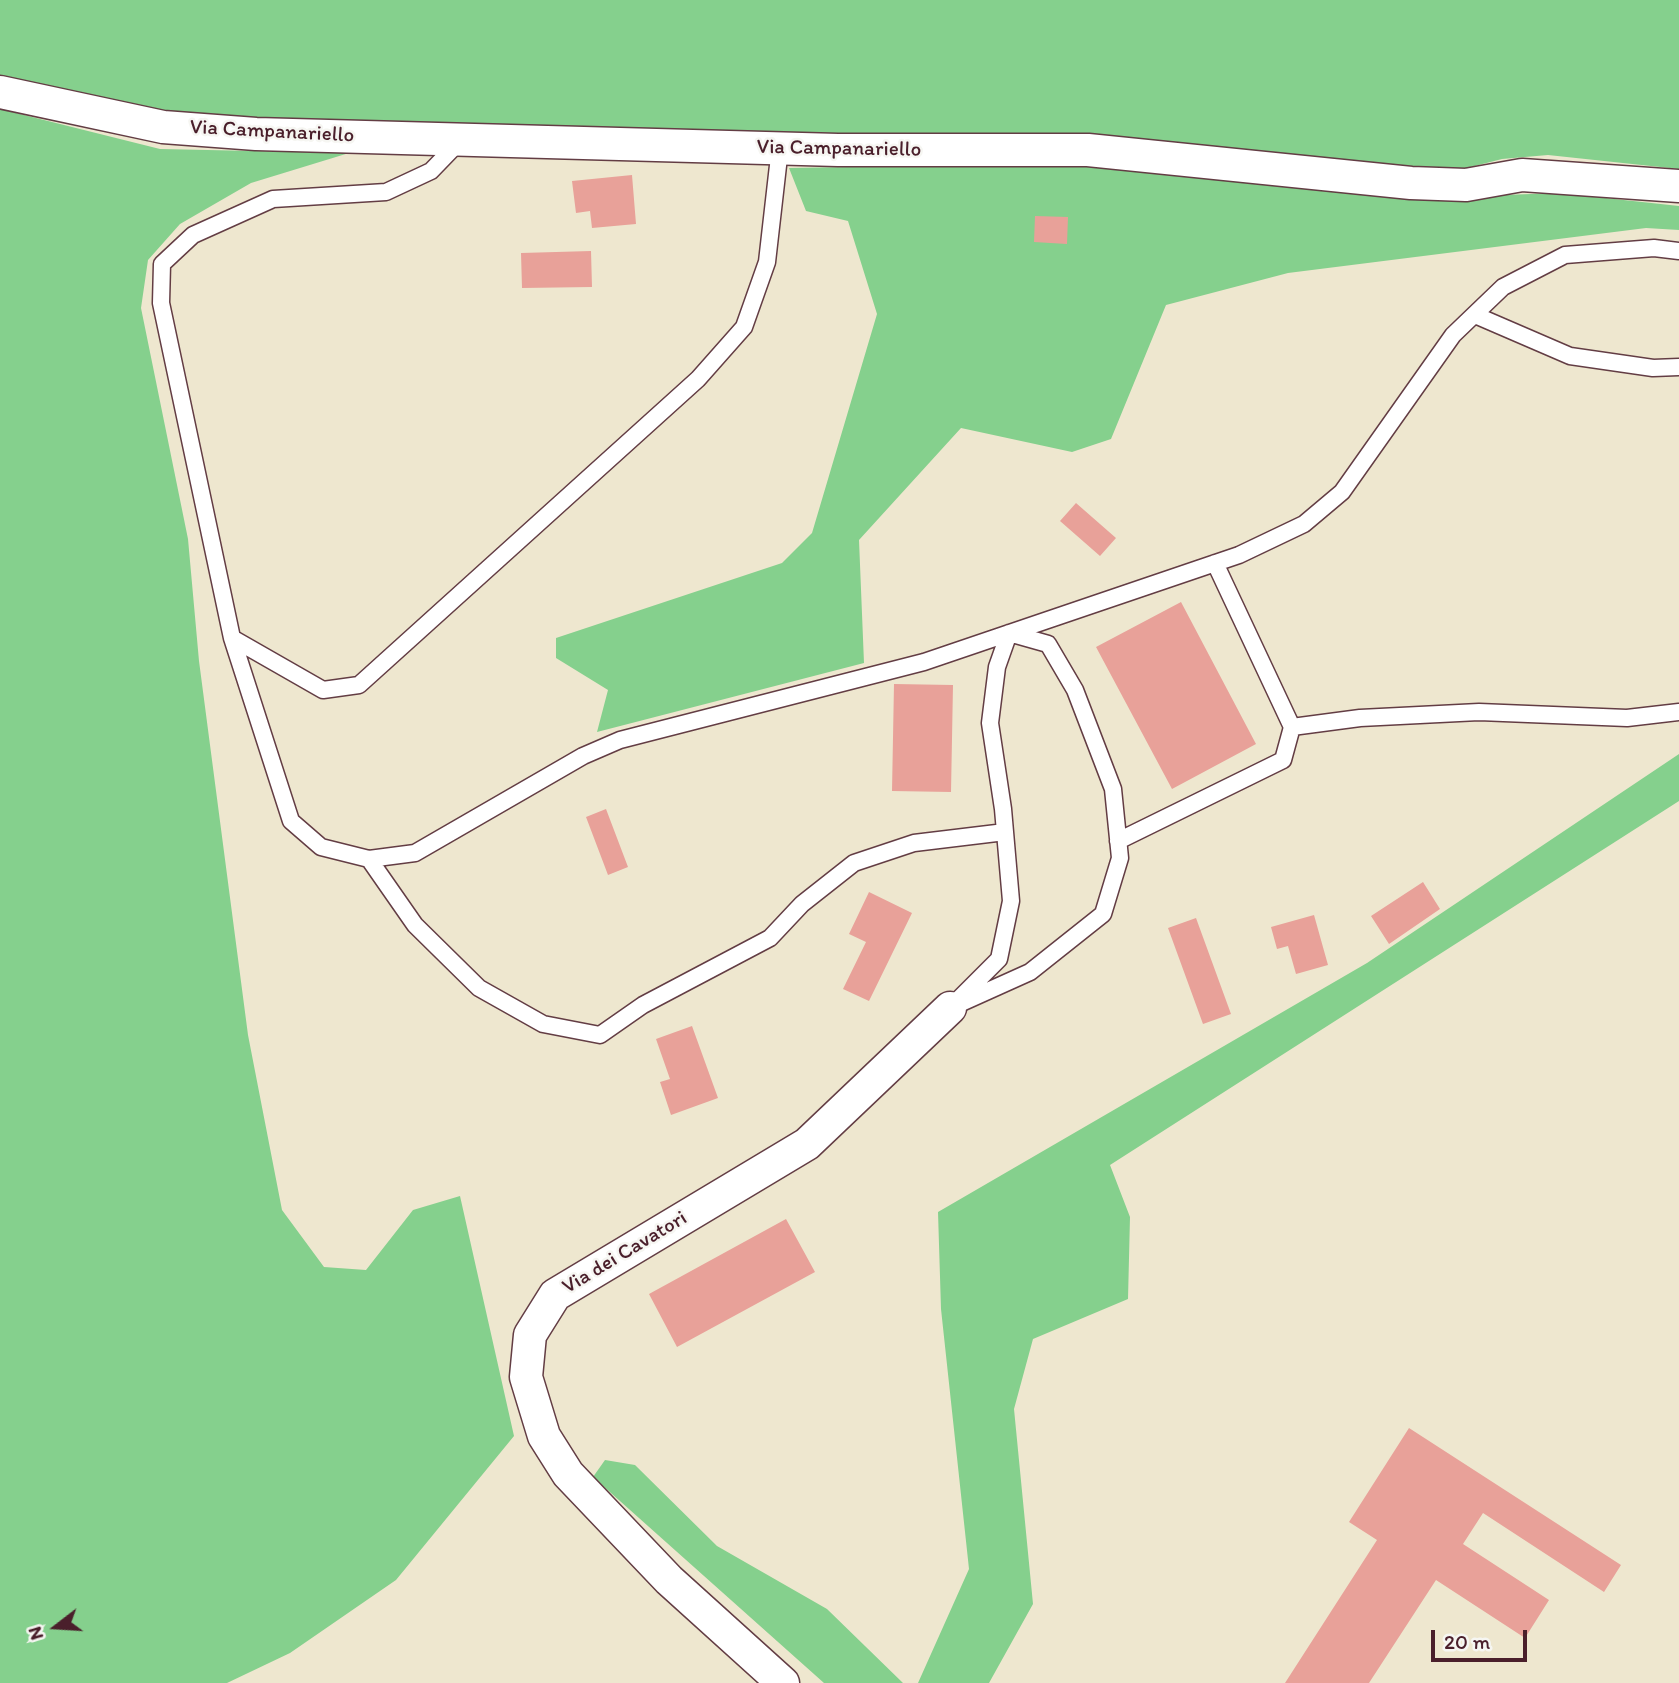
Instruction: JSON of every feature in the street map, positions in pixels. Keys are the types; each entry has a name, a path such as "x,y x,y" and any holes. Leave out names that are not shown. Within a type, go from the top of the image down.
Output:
{"street":[{"name":"Via Campanariello","path":"0,92 163,127 256,134 780,148 1088,150 1411,183 1466,185 1522,175 1679,186"},
{"name":"Via dei Cavatori","path":"783,1683 669,1580 568,1474 544,1436 526,1377 530,1335 555,1295 807,1144 950,1008"}],"lane":[{"path":"462,139 430,171 386,192 273,199 193,235 162,264 160,303 232,638 291,821 321,847 369,859 415,853 583,757 620,740 924,662 1215,563 1304,524 1342,492 1453,335 1503,287 1565,255 1654,248 1679,251"},
{"path":"232,638 323,690 359,685 698,379 744,327 767,262 780,148"},
{"path":"1475,315 1570,356 1653,368 1679,367"},
{"path":"1118,841 1283,760 1292,727 1215,563"},
{"path":"950,1008 999,959 1011,901 1005,832 990,723 997,667 1009,633"},
{"path":"950,1008 1030,972 1103,914 1120,858 1113,789 1075,690 1048,644 1009,633"},
{"path":"1292,727 1360,718 1479,712 1627,718 1679,712"},
{"path":"369,859 415,925 479,988 543,1024 600,1035 643,1005 770,938 802,904 854,863 914,843 1005,832"}],"green space":[{"path":"0,0 1679,0 1679,169 1548,155 1502,159 1459,170 755,137 415,128 185,114 77,97 0,78"},
{"path":"0,109 160,149 349,153 251,183 180,224 148,260 141,308 188,539 199,661 248,1035 282,1210 324,1267 366,1270 413,1210 460,1196 514,1436 396,1580 290,1653 227,1683 0,1683"},
{"path":"1084,163 1448,197 1559,193 1679,206 1679,230 1646,228 1288,273 1166,305 1111,439 1072,452 961,428 859,540 864,663 597,732 608,690 556,658 556,638 782,563 812,533 877,314 848,221 806,211 789,168"},
{"path":"1679,754 1679,801 1110,1165 1130,1217 1128,1299 1033,1339 1014,1409 1033,1604 989,1683 918,1683 969,1569 941,1309 938,1212 1367,963"},
{"path":"605,1460 635,1465 717,1546 827,1609 903,1683 824,1683 593,1477"}],"building":[{"path":"632,175 636,224 592,228 590,211 576,213 572,181"},
{"path":"1035,216 1068,217 1067,244 1034,242"},
{"path":"591,251 592,287 522,288 521,253"},
{"path":"1076,503 1116,538 1100,556 1060,521"},
{"path":"1181,602 1256,744 1172,789 1096,647"},
{"path":"894,684 953,685 951,792 892,791"},
{"path":"606,809 628,867 608,875 586,817"},
{"path":"1423,882 1440,909 1389,944 1371,916"},
{"path":"869,892 912,913 869,1001 843,989 866,942 849,934"},
{"path":"1314,915 1328,965 1296,974 1288,946 1277,949 1271,927"},
{"path":"1196,918 1231,1014 1203,1024 1168,928"},
{"path":"692,1026 718,1098 671,1115 660,1082 670,1079 656,1039"},
{"path":"786,1219 815,1272 677,1347 649,1294"},
{"path":"1409,1428 1621,1565 1604,1592 1483,1513 1463,1544 1549,1600 1525,1638 1436,1580 1369,1683 1285,1683 1377,1540 1349,1522"}]}
